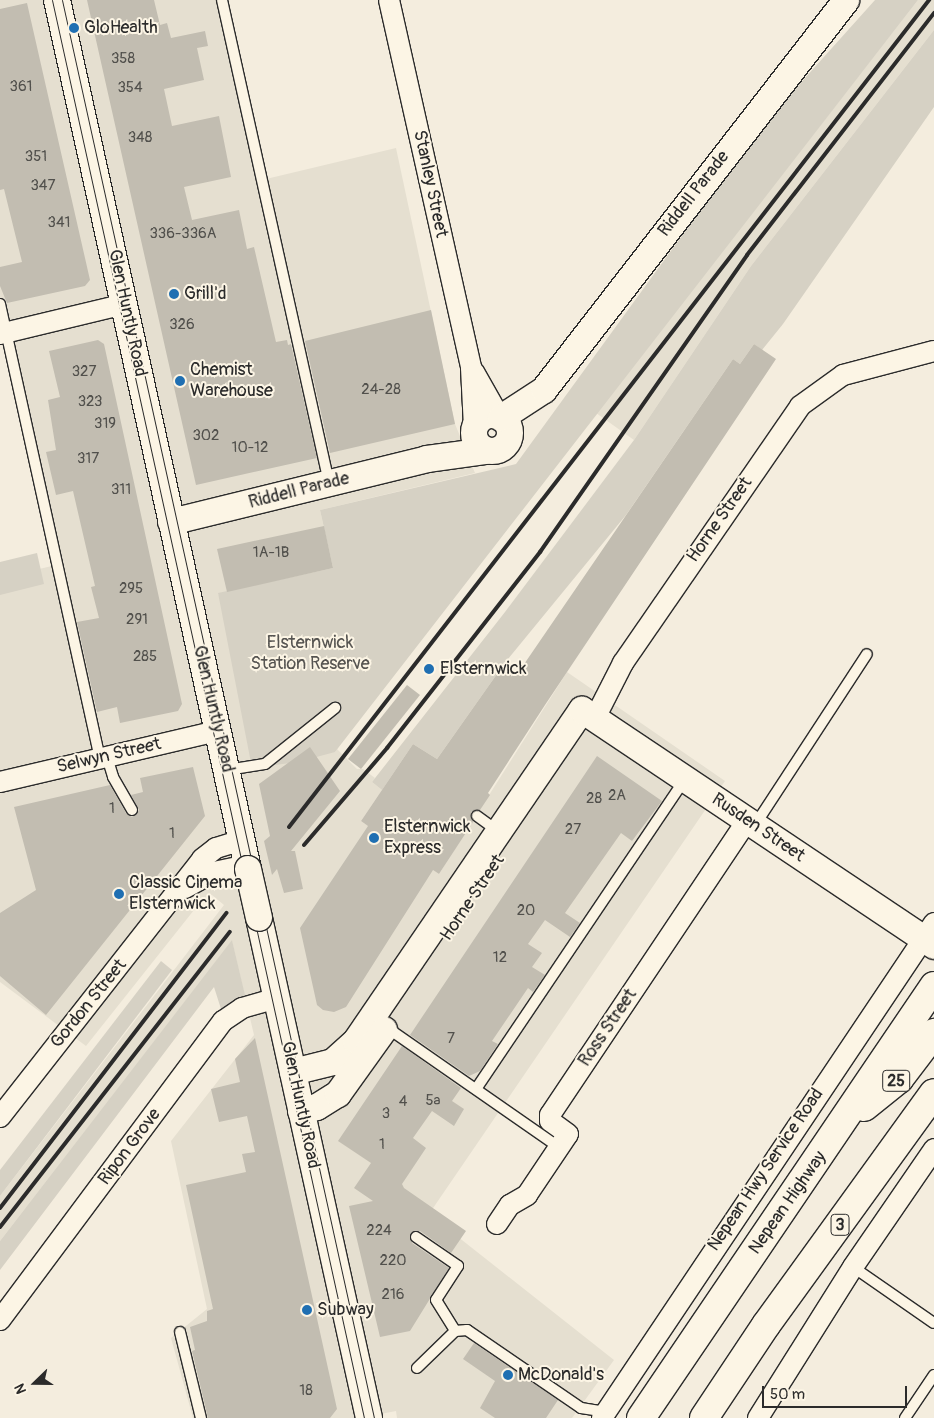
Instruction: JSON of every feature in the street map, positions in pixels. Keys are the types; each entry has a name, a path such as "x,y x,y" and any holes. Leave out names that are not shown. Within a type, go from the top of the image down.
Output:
{"highway":[{"name":"Nepean Highway","path":"640,1418 846,1119 934,986"},
{"name":"25","path":"846,1119 899,1079 934,1033"},
{"name":"3","path":"704,1418 766,1325 934,1093"}],"street":[{"name":"Glen Huntly Road","path":"57,0 369,1418"},
{"name":"Stanley Street","path":"390,0 471,368 490,430"},
{"name":"Riddell Parade","path":"171,522 427,459 490,430 544,390 846,0"},
{"path":"3,333 125,304"},
{"name":"Horne Street","path":"301,1111 317,1107 338,1094 379,1023 511,824 800,406 825,384 863,368 934,351"},
{"name":"Rusden Street","path":"588,714 750,823 930,936"},
{"name":"Selwyn Street","path":"0,782 218,731"},
{"name":"Ross Street","path":"560,1148 568,1134 550,1121 550,1115 750,823"},
{"name":"Gordon Street","path":"0,1116 179,892 205,855 246,858"},
{"name":"Nepean Hwy Service Road","path":"604,1415 930,936"},
{"name":"Ripon Grove","path":"0,1320 223,1021 242,1008 277,998"},
{"name":"Horne Street","path":"292,1072 336,1061 379,1023"},
{"path":"497,1224 510,1205 527,1195 560,1148"},
{"path":"758,1418 853,1266 934,1149"}],"lane":[{"path":"222,0 329,483"},
{"path":"0,304 3,333 104,757 132,810"},
{"path":"750,823 868,654"},
{"path":"226,770 265,764 335,708"},
{"path":"476,1089 685,779"},
{"path":"477,816 511,824"},
{"path":"379,1023 560,1148"},
{"path":"416,1236 458,1266 436,1300 455,1331"},
{"path":"853,1266 934,1323"},
{"path":"417,1368 455,1331 467,1330 581,1408 604,1415"},
{"path":"180,1332 201,1418"},
{"path":"905,1418 934,1375"}],"shaded area":[{"path":"0,0 227,0 266,179 396,148 455,424 475,473 320,510 333,568 218,594 335,752 337,749 357,769 363,769 375,778 372,782 382,790 361,821 439,874 567,672 725,781 429,1214 614,1360 572,1418 397,1418 396,1411 360,1418 193,1418 171,1338 207,1309 171,1141 254,1035 232,941 0,1241 0,1196 224,905 212,895 194,910 86,1046 0,982 0,578 52,566 0,328"},
{"path":"918,0 934,0 934,30 751,266 634,440 596,413"}],"green space":[{"name":"Elsternwick Station Reserve","path":"875,0 918,0 335,752 298,762 252,768 218,593 333,568 320,510 516,464 761,127"},
{"path":"934,30 934,107 783,324 762,350 754,344 740,364 733,359 626,515 504,664 437,759 413,744 382,790 372,782 505,612 634,440 751,266"},
{"path":"37,553 44,584 0,595 0,562"},
{"path":"232,940 245,995 221,1009 214,987 0,1270 0,1241"},
{"path":"161,961 172,970 0,1196 0,1170"}],"building":[{"path":"87,0 154,0 160,25 167,23 171,38 205,31 208,46 197,48 204,80 164,89 172,126 219,116 231,177 184,187 192,220 239,210 247,249 254,247 276,342 287,340 288,345 291,344 317,458 196,485"},
{"path":"27,3 90,280 85,286 7,303 0,286 0,267 22,262 4,189 0,190 0,9"},
{"path":"431,310 455,424 330,453 305,341"},
{"path":"98,340 104,344 182,704 178,711 120,723 117,707 97,712 77,622 99,618 91,587 95,586 73,491 56,495 46,452 56,450 48,400 60,397 49,351"},
{"path":"754,344 776,359 545,705 488,793 490,795 480,810 471,812 473,822 439,874 433,870 346,1007 334,1012 323,1010 317,1005 300,928 368,826 361,821 413,744 437,759 504,664 518,673 733,359 740,364"},
{"path":"324,526 333,568 227,592 217,549"},
{"path":"407,685 420,695 361,769 348,759"},
{"path":"310,747 340,791 291,851 295,851 303,889 284,893 277,869 272,875 264,841 270,836 259,784"},
{"path":"597,756 662,801 632,841 621,833 565,913 580,923 570,937 545,920 528,944 542,953 532,967 545,975 533,992 528,988 492,1041 498,1044 480,1071 469,1076 410,1035"},
{"path":"193,767 205,816 46,1015 0,976 0,913 36,890 14,807 110,785 126,813 132,817 139,810 131,795 143,792 140,778"},
{"path":"255,1038 337,1409 330,1418 208,1418 192,1351 195,1350 190,1327 207,1321 207,1311 213,1309 186,1185 246,1172 242,1154 255,1152 247,1116 219,1122 211,1089 240,1082 235,1059"},
{"path":"402,1046 461,1088 452,1101 464,1109 454,1126 432,1111 413,1138 426,1148 402,1184 404,1188 466,1231 451,1253 420,1231 411,1233 412,1243 449,1268 410,1331 380,1337 349,1206 373,1201 354,1188 371,1163 338,1141"},
{"name":"McDonald's","path":"474,1343 558,1400 546,1418 495,1418 480,1408 495,1381 463,1359"}],"tram line":[{"path":"52,0 364,1418"},
{"path":"62,0 374,1418"}],"railway":[{"path":"289,827 929,0"},
{"path":"304,845 387,748 540,552 747,255 934,13"},
{"path":"0,1208 226,913"},
{"path":"0,1227 230,932"}],"place":[{"name":"GloHealth","path":"74,28"},
{"name":"Grill'd","path":"174,294"},
{"name":"Chemist Warehouse","path":"180,381"},
{"name":"Elsternwick","path":"429,669"},
{"name":"Elsternwick Express","path":"374,838"},
{"name":"Classic Cinema Elsternwick","path":"119,894"},
{"name":"Subway","path":"307,1310"},
{"name":"McDonald's","path":"508,1375"}]}
